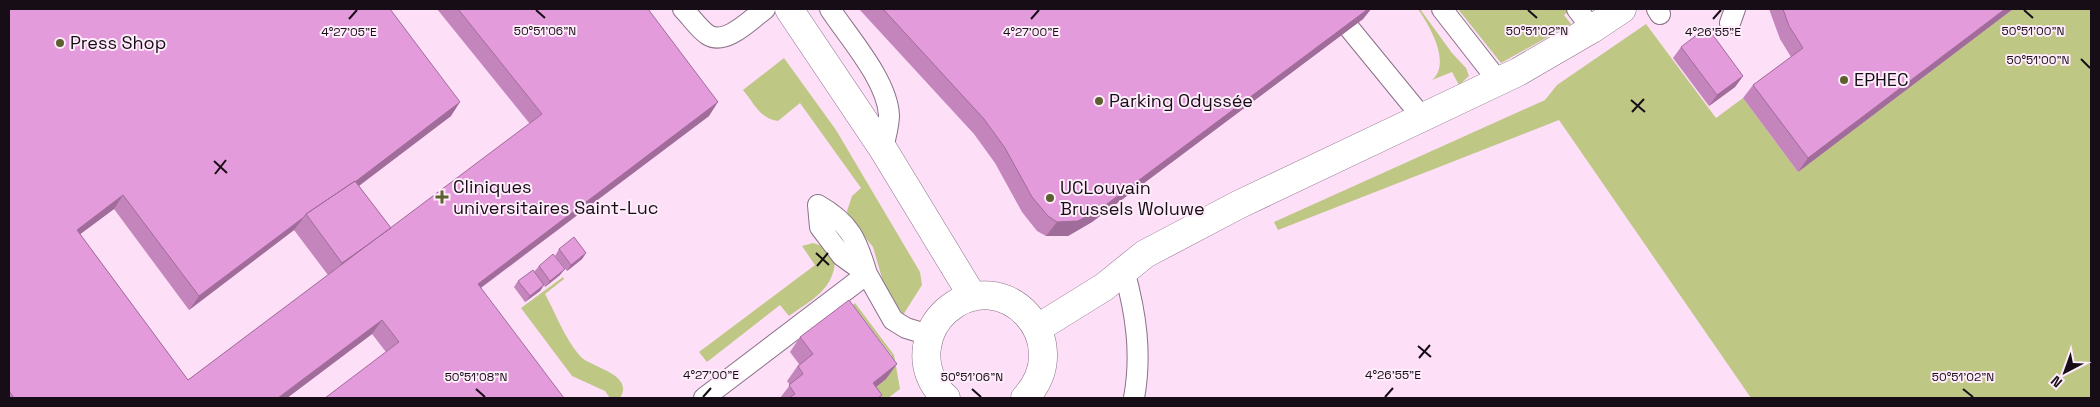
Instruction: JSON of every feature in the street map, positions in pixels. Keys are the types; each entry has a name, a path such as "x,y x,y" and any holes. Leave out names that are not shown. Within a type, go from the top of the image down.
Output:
{"street":[{"path":"789,9 883,149 972,297"},
{"path":"1038,328 1104,287 1145,254 1238,205 1499,82 1584,19 1622,9"},
{"path":"946,398 939,392 929,375 926,355 929,335 939,318 954,304 972,297 1003,298 1023,310 1038,328 1043,346 1043,364 1037,383 1025,398"}],"lane":[{"path":"683,9 707,34 715,38 731,34 765,9"},
{"path":"830,9 878,81 887,100 889,118 883,149"},
{"path":"1442,9 1499,82"},
{"path":"1356,36 1422,117"},
{"path":"1124,270 1135,310 1139,346 1134,398"},
{"path":"704,398 867,274 893,320 906,328 929,335"}],"shaded area":[{"name":"UCLouvain Brussels Woluwe","path":"9,9 2091,9 2029,398 9,398"}],"green space":[{"path":"1418,9 1420,9 1452,53 1466,68 1469,76 1459,85 1452,72 1432,80 1438,73 1440,64 1439,54 1433,34"},
{"path":"1458,9 1571,9 1564,15 1571,24 1501,63"},
{"path":"2013,9 2091,9 2091,398 1751,398 1559,120 1278,230 1274,222 1545,100 1557,85 1646,24 1716,118 1743,98 1798,172"},
{"path":"784,58 836,130 920,272 922,285 903,315 884,285 873,247 850,219 847,211 852,196 861,188 800,103 778,121 772,120 758,110 743,90"},
{"path":"813,243 822,246 835,262 830,280 819,294 789,316 780,305 707,362 699,352 815,265 802,246"},
{"path":"563,277 564,279 545,294 565,334 580,356 610,372 622,383 623,390 620,398 610,398 605,391 572,376 521,308"},
{"path":"855,303 894,355 900,389 888,398 862,398 877,367 892,356 853,305"}],"building":[{"path":"9,9 390,9 460,102 355,182 306,214 199,296 123,195 77,230 188,380 542,114 458,9 648,9 718,102 478,284 564,398 325,398 399,342 382,320 278,398 14,398 9,391"},
{"name":"Parking Odyssée","path":"883,9 1368,9 1103,207 1078,221 1057,222 1048,216 1032,197 1005,148 984,119"},
{"name":"EPHEC","path":"1783,9 2005,9 1808,158 1753,85 1803,48 1789,26"},
{"path":"1707,27 1743,76 1717,95 1681,47"},
{"path":"355,181 391,228 342,263 306,214"},
{"path":"574,237 586,253 571,265 559,249"},
{"path":"553,254 565,269 550,281 539,266"},
{"path":"533,270 544,285 530,296 518,281"},
{"path":"849,300 897,364 873,383 882,395 878,398 789,398 795,394 789,385 803,374 798,366 813,354 800,337"}],"place":[{"name":"Press Shop","path":"60,43"},
{"name":"EPHEC","path":"1844,80"},
{"name":"Parking Odyssée","path":"1099,101"},
{"name":"Cliniques universitaires Saint-Luc","path":"442,197"},
{"name":"UCLouvain Brussels Woluwe","path":"1050,198"}]}
